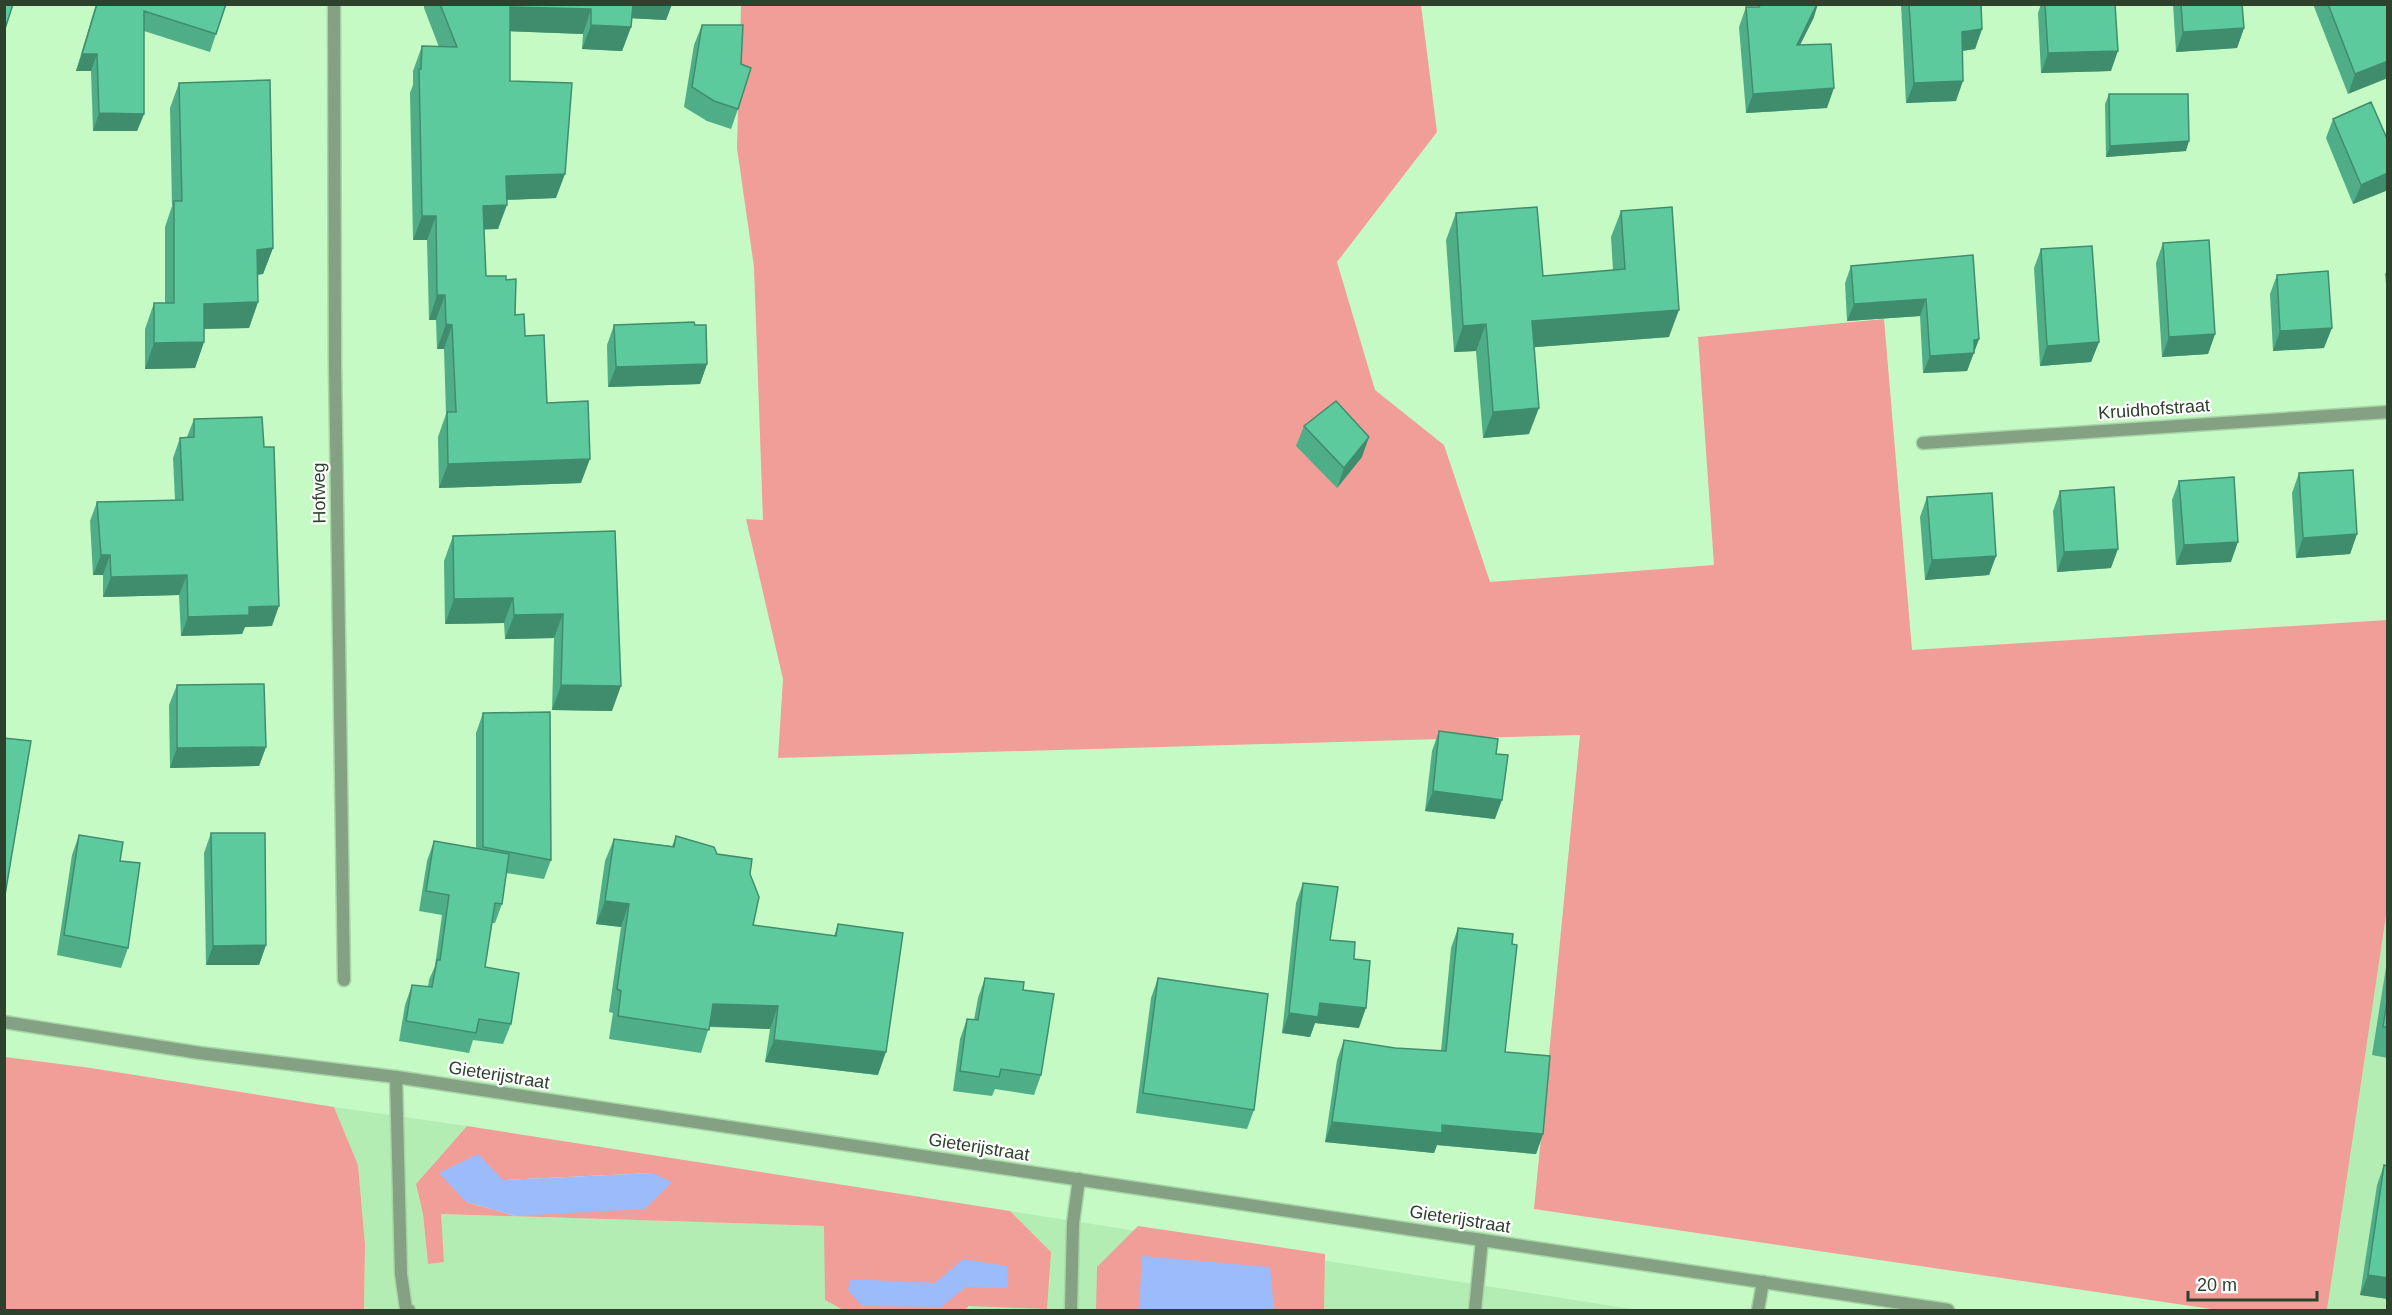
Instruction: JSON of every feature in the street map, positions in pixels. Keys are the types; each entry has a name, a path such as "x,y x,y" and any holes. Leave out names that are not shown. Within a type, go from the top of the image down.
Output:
{"street":[{"name":"Hofweg","path":"334,4 335,364 344,980"},
{"name":"Kruidhofstraat","path":"1923,442 2388,412"},
{"name":"Gieterijstraat","path":"4,1022 200,1053 396,1077 1948,1311"},
{"path":"396,1077 401,1274 406,1310"},
{"path":"1071,1311 1073,1223 1079,1179"},
{"path":"1475,1311 1482,1240"},
{"path":"1758,1311 1763,1282"}],"shaded area":[{"path":"741,5 1421,5 1437,132 1337,262 1375,390 1444,445 1490,582 1714,565 1698,337 1884,319 1912,650 2387,620 2387,909 2327,1310 2218,1310 1534,1209 1580,735 778,758 783,679 746,519 763,520 754,267 737,148"},
{"path":"2387,909 2387,1310 2327,1310 2332,1269"},
{"path":"5,1057 91,1068 334,1107 358,1165 365,1244 364,1310 5,1310"},
{"path":"334,1107 467,1126 416,1184 423,1214 428,1264 444,1262 440,1214 825,1226 825,1300 843,1310 364,1310 365,1244 358,1165"},
{"path":"467,1126 1010,1211 1051,1252 1047,1309 969,1306 965,1310 843,1310 825,1300 824,1226 441,1214 444,1262 428,1264 423,1214 416,1184","holes":["652,1173 516,1216 466,1202 503,1180"]},
{"path":"1010,1211 1638,1310 965,1310 1050,1252"},
{"path":"1138,1226 1325,1254 1324,1310 1096,1310 1097,1267"}],"water":[{"path":"478,1154 503,1180 652,1173 672,1182 645,1209 516,1216 466,1202 439,1173"},
{"path":"1142,1256 1270,1267 1274,1310 1139,1310"},
{"path":"963,1259 1007,1266 1008,1288 966,1287 941,1307 862,1306 848,1290 850,1279 935,1283"}],"building":[{"path":"4,4 13,4 5,29 4,29"},
{"path":"97,4 226,4 216,34 144,11 144,114 99,113 97,54 82,54"},
{"path":"440,4 633,4 631,27 591,25 591,9 510,7 510,81 572,83 565,174 506,176 507,205 483,206 486,276 506,276 506,280 516,279 515,315 524,314 525,336 544,335 547,403 588,401 590,459 448,464 447,412 456,412 452,325 446,324 445,295 437,295 436,216 422,216 419,69 421,69 422,46 457,47"},
{"path":"1761,4 1817,4 1797,45 1831,44 1834,88 1753,94 1746,7 1759,7"},
{"path":"1909,4 1981,4 1982,29 1962,32 1963,81 1914,83"},
{"path":"2045,4 2115,4 2118,51 2048,53"},
{"path":"2181,4 2242,4 2244,28 2183,32"},
{"path":"2328,4 2388,4 2388,61 2355,74"},
{"path":"702,25 743,25 741,64 751,68 738,109 714,101 692,87"},
{"path":"270,80 273,248 257,250 258,302 204,304 204,342 154,343 154,303 174,303 174,201 182,201 179,83"},
{"path":"2109,94 2188,94 2189,141 2110,146"},
{"path":"2371,102 2388,141 2388,173 2361,185 2333,119"},
{"path":"1537,207 1543,276 1625,269 1621,211 1672,207 1679,310 1532,321 1539,408 1493,412 1486,324 1463,326 1456,213"},
{"path":"2209,240 2215,334 2169,337 2163,243"},
{"path":"2092,246 2099,342 2047,346 2041,249"},
{"path":"1973,255 1979,339 1974,340 1974,353 1930,356 1926,299 1854,304 1851,266"},
{"path":"2328,271 2332,328 2280,331 2277,275"},
{"path":"694,322 695,325 706,325 707,364 616,367 614,325"},
{"path":"1336,401 1369,437 1344,468 1304,426"},
{"path":"262,417 264,447 274,447 279,606 249,607 249,615 188,617 187,575 111,577 110,555 101,555 97,502 183,500 180,438 194,437 194,419"},
{"path":"2353,470 2357,534 2303,538 2299,473"},
{"path":"2234,477 2238,542 2184,545 2179,481"},
{"path":"2114,487 2118,549 2064,552 2060,491"},
{"path":"1992,493 1996,556 1932,560 1927,497"},
{"path":"615,531 621,686 561,685 563,614 514,615 513,598 454,599 453,536"},
{"path":"264,684 266,747 177,748 177,685"},
{"path":"550,712 551,860 483,847 483,713"},
{"path":"1439,731 1498,739 1496,754 1508,755 1502,800 1433,791"},
{"path":"4,738 31,741 4,901"},
{"path":"211,833 265,833 266,945 213,946"},
{"path":"79,835 123,842 120,861 140,863 128,948 64,935"},
{"path":"676,836 714,847 717,854 752,859 750,874 759,897 753,925 836,936 838,924 903,933 886,1052 774,1040 778,1006 713,1004 709,1030 618,1016 621,991 617,989 629,904 605,901 614,839 674,847"},
{"path":"434,841 509,854 502,904 495,903 485,967 519,973 511,1024 479,1019 476,1033 406,1021 412,985 432,987 437,960 440,960 449,895 426,891"},
{"path":"1303,883 1338,887 1330,940 1355,942 1354,959 1370,961 1366,1008 1320,1003 1318,1017 1289,1013"},
{"path":"1458,928 1513,934 1512,944 1517,945 1505,1052 1550,1056 1543,1134 1442,1125 1442,1133 1332,1122 1344,1040 1395,1048 1446,1051"},
{"path":"985,978 1024,982 1023,990 1054,994 1041,1075 1001,1069 999,1077 960,1071 967,1019 978,1020"},
{"path":"1158,978 1268,994 1254,1110 1143,1093"},
{"path":"2388,995 2388,1027 2383,1027"},
{"path":"2384,1165 2388,1166 2388,1278 2368,1275"}]}
